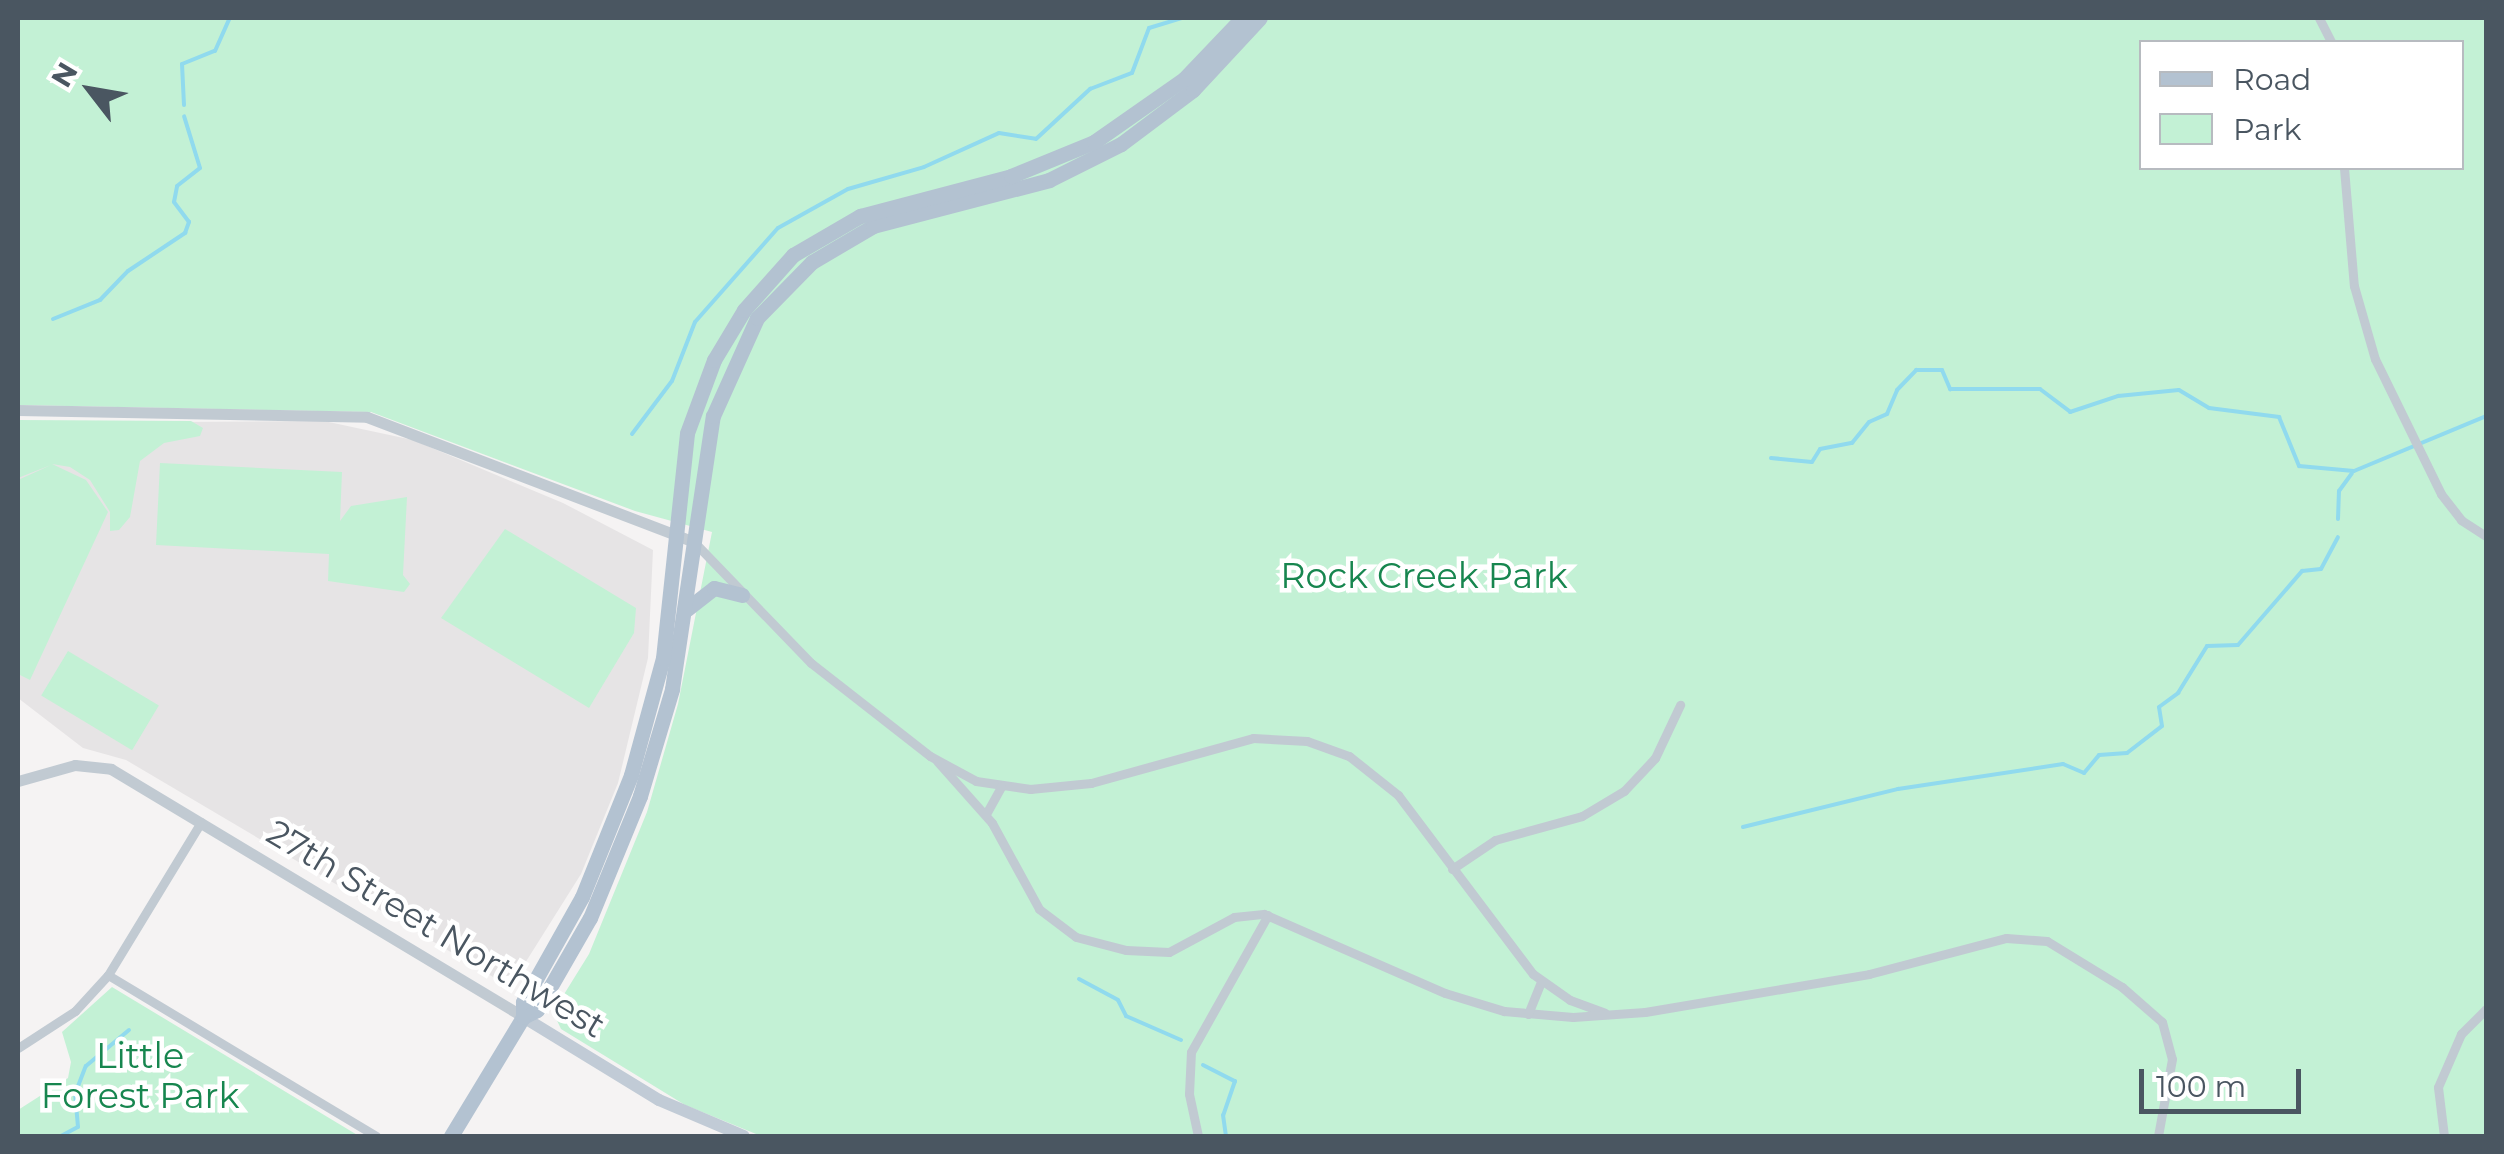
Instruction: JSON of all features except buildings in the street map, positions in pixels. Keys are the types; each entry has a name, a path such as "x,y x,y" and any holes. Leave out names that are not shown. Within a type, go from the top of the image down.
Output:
{"main road":[{"path":"523,1017 523,1002 582,897 641,746 662,658 687,433 714,360 758,290 793,255 882,208 1011,176 1094,142 1184,79 1242,18"},
{"path":"451,1136 523,1017 547,994 614,865 666,714 686,610 708,439 726,375 757,318 792,278 873,226 1024,188 1121,144 1193,90 1260,18"},
{"path":"686,610 714,588 742,595"},
{"name":"27th Street Northwest","path":"523,1017 659,1100 744,1136"}],"street":[{"path":"2344,170 2354,286 2395,407 2441,494 2461,520 2486,536"},
{"path":"18,410 367,417 694,542 801,654 937,761 986,815 1039,909 1087,941 1169,952 1234,917 1268,916 1464,1001 1528,1014 1612,1014 1869,974 2006,938 2042,940 2112,980 2162,1022 2172,1059 2158,1136"},
{"path":"1452,869 1495,840 1582,816 1624,791 1664,744 1680,705"},
{"path":"937,761 1001,786 1106,780 1254,738 1307,741 1348,756 1382,778 1541,981 1612,1014"},
{"name":"27th Street Northwest","path":"18,781 100,765 523,1017"},
{"path":"986,815 1001,786"},
{"path":"18,1048 76,1011 108,975 201,822"},
{"path":"1198,1136 1189,1094 1191,1052 1268,916"},
{"path":"108,975 376,1136"},
{"path":"1528,1014 1541,981"},
{"path":"2444,1136 2438,1087 2461,1034 2486,1009"}],"shaded area":[{"path":"324,421 413,440 563,503 653,550 648,658 618,783 581,874 510,987 126,760 83,748 18,698 18,444 25,423"}],"green space":[{"name":"Rock Creek Park","path":"18,18 2486,18 2486,1136 761,1136 685,1105 561,1029 553,1012 589,954 647,812 678,704 712,532 635,511 371,412 18,405"},
{"path":"18,420 191,421 203,428 200,436 164,443 140,461 130,517 119,530 110,531 110,512 90,480 70,467 52,464 86,480 108,512 30,680 18,674 18,480 51,465 18,478"},
{"path":"160,463 342,472 340,521 351,506 407,497 403,575 410,584 404,592 328,581 329,554 156,545"},
{"path":"505,529 636,608 634,633 589,708 441,618"},
{"path":"68,651 159,706 132,750 41,696"},
{"name":"Little Forest Park","path":"112,987 359,1136 18,1136 18,1110 68,1078 71,1062 62,1032"}],"waterway":[{"path":"184,105 182,64 215,51 230,18"},
{"path":"632,434 672,381 695,322 778,228 848,189 924,167 999,133 1036,139 1090,89 1132,73 1149,28 1182,18"},
{"path":"53,319 100,300 128,271 185,233 189,222 174,202 177,186 200,168 184,116"},
{"path":"1771,458 1812,462 1820,449 1852,443 1869,422 1887,414 1897,390 1916,370 1942,370 1950,389 2040,389 2070,412 2118,396 2179,390 2209,408 2279,417 2299,466 2354,471 2486,416"},
{"path":"2338,519 2339,491 2352,473"},
{"path":"1743,827 1898,789 2063,764 2084,773 2099,755 2127,753 2162,726 2159,707 2178,693 2207,646 2238,645 2302,571 2321,569 2338,537"},
{"path":"1079,979 1118,1000 1126,1016 1181,1040"},
{"path":"61,1136 78,1127 75,1094 86,1066 129,1030"},
{"path":"1203,1065 1235,1081 1223,1115 1226,1136"}]}
